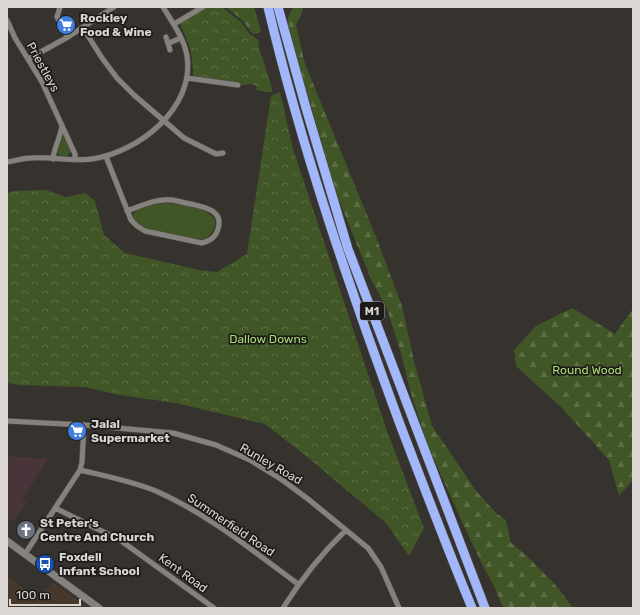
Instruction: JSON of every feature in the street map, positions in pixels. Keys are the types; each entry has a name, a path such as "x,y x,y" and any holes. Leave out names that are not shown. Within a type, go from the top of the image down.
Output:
{"highway":[{"name":"M1","path":"268,7 279,53 320,195 366,333 449,553 472,608"},
{"name":"M1","path":"278,7 348,249 485,608"}],"street":[{"path":"60,7 57,17 68,37"},
{"path":"28,59 83,28 114,7"},
{"path":"7,162 31,158 75,160 106,156 120,151 144,138 164,121 180,100 187,78 188,64 187,53 181,38 163,7"},
{"path":"174,24 203,7"},
{"name":"Priestleys","path":"7,20 15,38 42,82 75,154 75,160"},
{"path":"83,28 117,78 134,95 184,138 216,154 223,153"},
{"path":"166,37 170,50"},
{"path":"169,43 181,38"},
{"path":"187,78 238,85"},
{"path":"53,159 61,134 62,124"},
{"path":"106,156 127,211 131,220 137,226 145,231 202,243 208,241 216,235 219,228 219,220 216,213 209,208 171,200 158,201 127,211"},
{"name":"Runley Road","path":"7,421 84,425 173,433 216,445 250,460 281,478 368,548 381,567 399,608"},
{"path":"25,554 80,470 82,462 84,425"},
{"name":"Summerfield Road","path":"80,470 130,482 155,491 176,501 196,512 298,584"},
{"name":"Kent Road","path":"55,508 120,540 214,608"},
{"path":"283,608 298,584 327,549 346,530"},
{"path":"7,541 99,608"}],"shaded area":[{"path":"7,456 48,459 22,500 27,503 13,522 7,517"},
{"path":"7,576 38,599 53,582 88,608 7,608"}],"green space":[{"path":"207,7 222,7 241,22 249,33 258,40 272,92 256,90 257,86 251,84 244,85 193,77 190,49 179,23"},
{"path":"226,7 254,7 261,32 253,34 242,20"},
{"path":"293,7 304,7 296,25 305,64 376,237 402,306 414,361 432,426 477,492 496,513 506,520 511,543 527,556 559,589 573,608 503,608 493,584 463,524 428,446 387,309 371,279 338,198 287,20"},
{"name":"Dallow Downs","path":"280,92 293,149 387,431 424,528 409,556 386,523 300,451 265,424 176,403 119,395 85,387 21,385 7,383 7,193 15,191 46,190 66,197 85,193 95,201 104,235 125,253 199,270 217,272 247,254 271,96"},
{"path":"64,135 71,151 67,156 60,156 57,151"},
{"path":"166,203 185,205 205,211 212,216 215,222 213,230 205,240 150,231 140,226 132,218 137,210 141,208"},
{"name":"Round Wood","path":"572,308 615,334 633,309 633,480 619,496 609,460 561,407 516,366 514,350 536,326"}],"place":[{"name":"Rockley Food & Wine","path":"66,25"},
{"name":"Jalal Supermarket","path":"77,431"},
{"name":"St Peter's Centre And Church","path":"26,530"},
{"name":"Foxdell Infant School","path":"45,564"}]}
